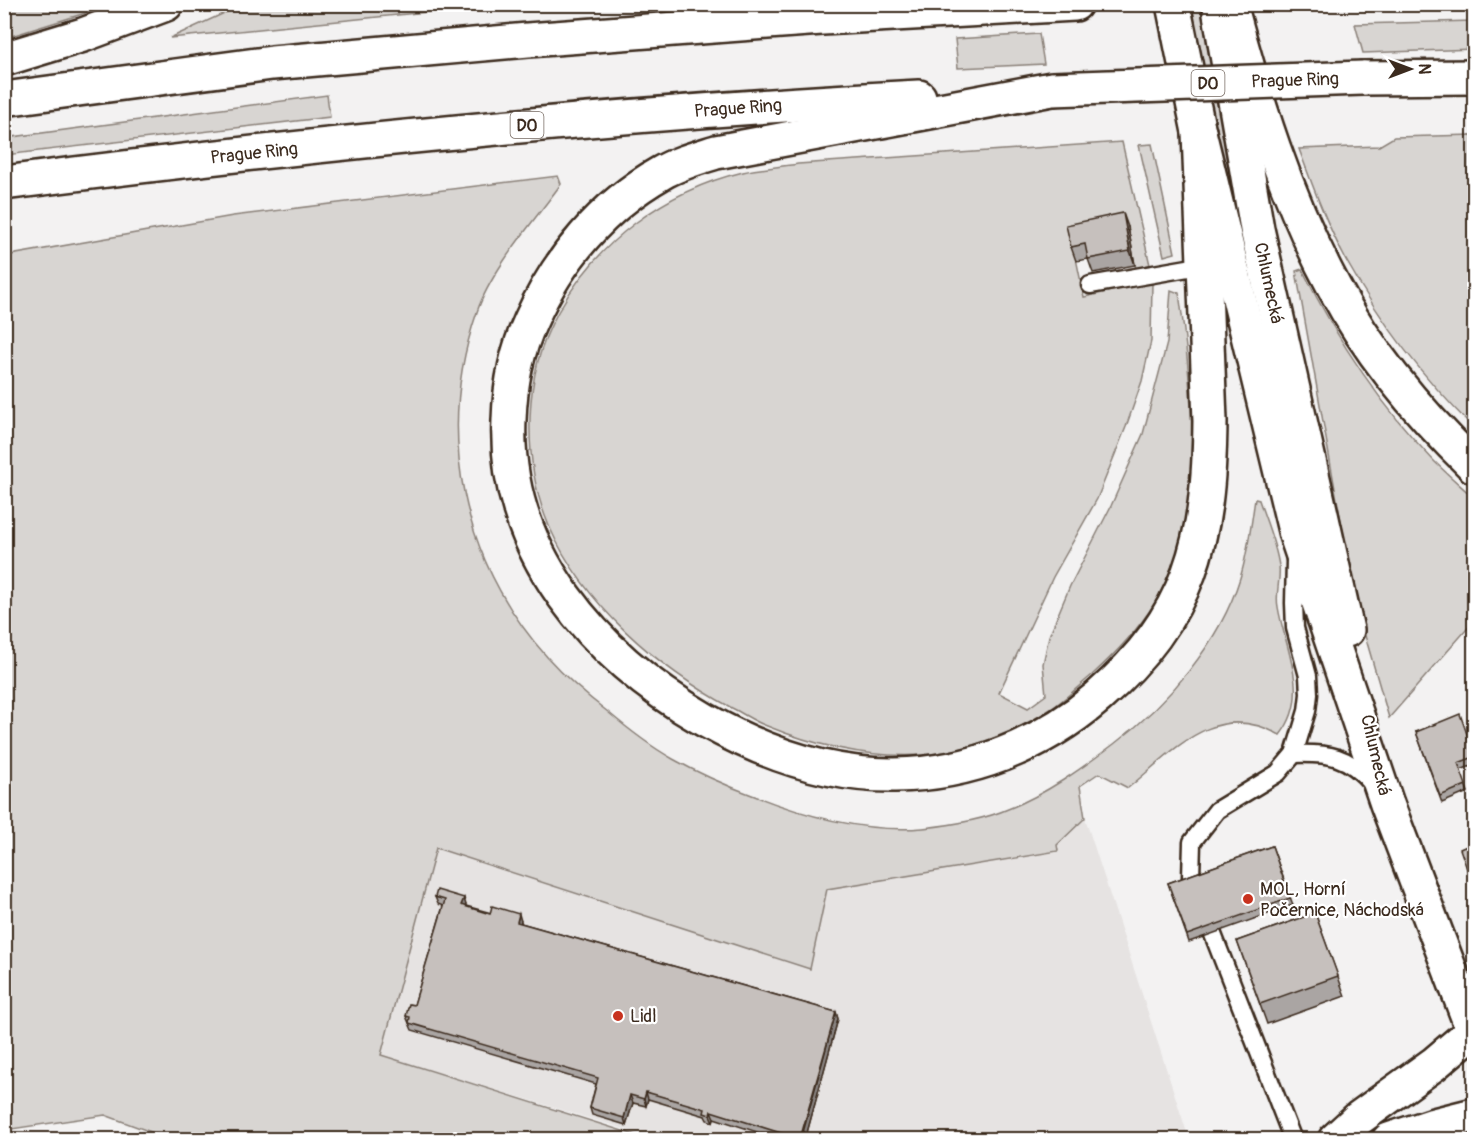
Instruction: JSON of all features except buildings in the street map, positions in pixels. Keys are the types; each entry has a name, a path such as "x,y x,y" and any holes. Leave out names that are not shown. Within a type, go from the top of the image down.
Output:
{"main road":[{"path":"4,59 83,35 166,4"},
{"path":"4,99 272,63 505,42 810,19 1075,4"},
{"name":"Chlumecká","path":"1173,4 1199,132 1296,535 1387,804"},
{"name":"Chlumecká","path":"1219,4 1259,239 1387,804"},
{"path":"1230,4 1251,86 1277,160 1334,287 1351,317 1397,383 1474,466"},
{"name":"Prague Ring","path":"4,183 245,154 512,126 738,108 1052,89 1363,78 1474,77"},
{"path":"1052,89 716,152 684,162 663,172 633,192 598,222 581,240 549,284 524,334 512,379 508,431 514,483 528,534 550,577 578,616 597,637 642,677 725,731 814,765 871,774 923,773 982,762 1032,742 1059,727 1084,709 1126,672 1159,631 1188,579 1203,522 1210,459 1199,132"},
{"path":"1335,1140 1359,1118 1474,1032 1387,804"},
{"path":"1389,1140 1474,1115"}],"lane":[{"path":"1090,285 1205,265"},
{"path":"1293,1140 1191,878 1192,842 1217,810 1278,773 1294,754 1307,711 1309,694 1308,676 1295,628 1296,535"},
{"path":"1294,754 1320,754 1344,759 1362,773 1387,804"}],"shaded area":[{"path":"5,4 111,5 5,38"},
{"path":"242,4 496,5 170,38"},
{"path":"1183,5 1201,5 1229,148 1305,497"},
{"path":"1474,21 1474,49 1363,53 1355,24"},
{"path":"1039,34 1044,64 958,68 955,39"},
{"path":"327,95 330,117 5,155 5,138"},
{"path":"1474,135 1474,428 1420,369 1388,327 1359,283 1333,233 1299,149 1379,146 1394,137"},
{"path":"1122,142 1150,265 1136,268 1135,265 1072,239 1084,297 1152,282 1151,341 1142,381 1097,499 1053,577 999,693 1028,708 1046,695 1043,664 1049,636 1070,586 1111,506 1143,434 1167,343 1171,290 1179,293 1191,404 1190,488 1181,540 1174,563 1154,604 1127,640 1092,675 1041,715 992,739 939,753 882,755 824,745 750,718 677,674 626,632 603,608 564,555 544,513 534,473 530,418 532,390 538,363 552,324 574,286 613,242 636,222 686,192 750,171 798,164"},
{"path":"1152,144 1175,253 1164,256 1139,145"},
{"path":"558,176 561,184 492,279 477,312 464,358 458,404 458,450 464,495 477,539 495,581 519,621 562,673 639,737 673,759 722,783 793,810 836,821 880,828 923,828 967,822 998,813 1022,803 1076,772 1134,728 1172,691 1205,649 1231,602 1245,559 1255,499 1259,500 1278,558 1277,602 1294,672 1294,704 1289,720 1280,735 1257,725 1235,723 1216,726 1197,734 1162,759 1128,788 1099,773 1080,786 1085,818 1057,845 1058,851 827,889 810,969 436,848 381,1055 648,1139 170,1139 105,1115 5,1130 5,256 233,216"},
{"path":"1302,269 1344,345 1377,394 1414,440 1474,498 1474,621 1389,718 1361,622 1339,511 1296,271"},
{"path":"1085,818 1189,1139 657,1139 381,1055 436,848 810,968 827,889 1058,851 1057,845"}],"place":[{"name":"MOL, Horní Počernice, Náchodská","path":"1248,899"},
{"name":"Lidl","path":"618,1016"}]}
